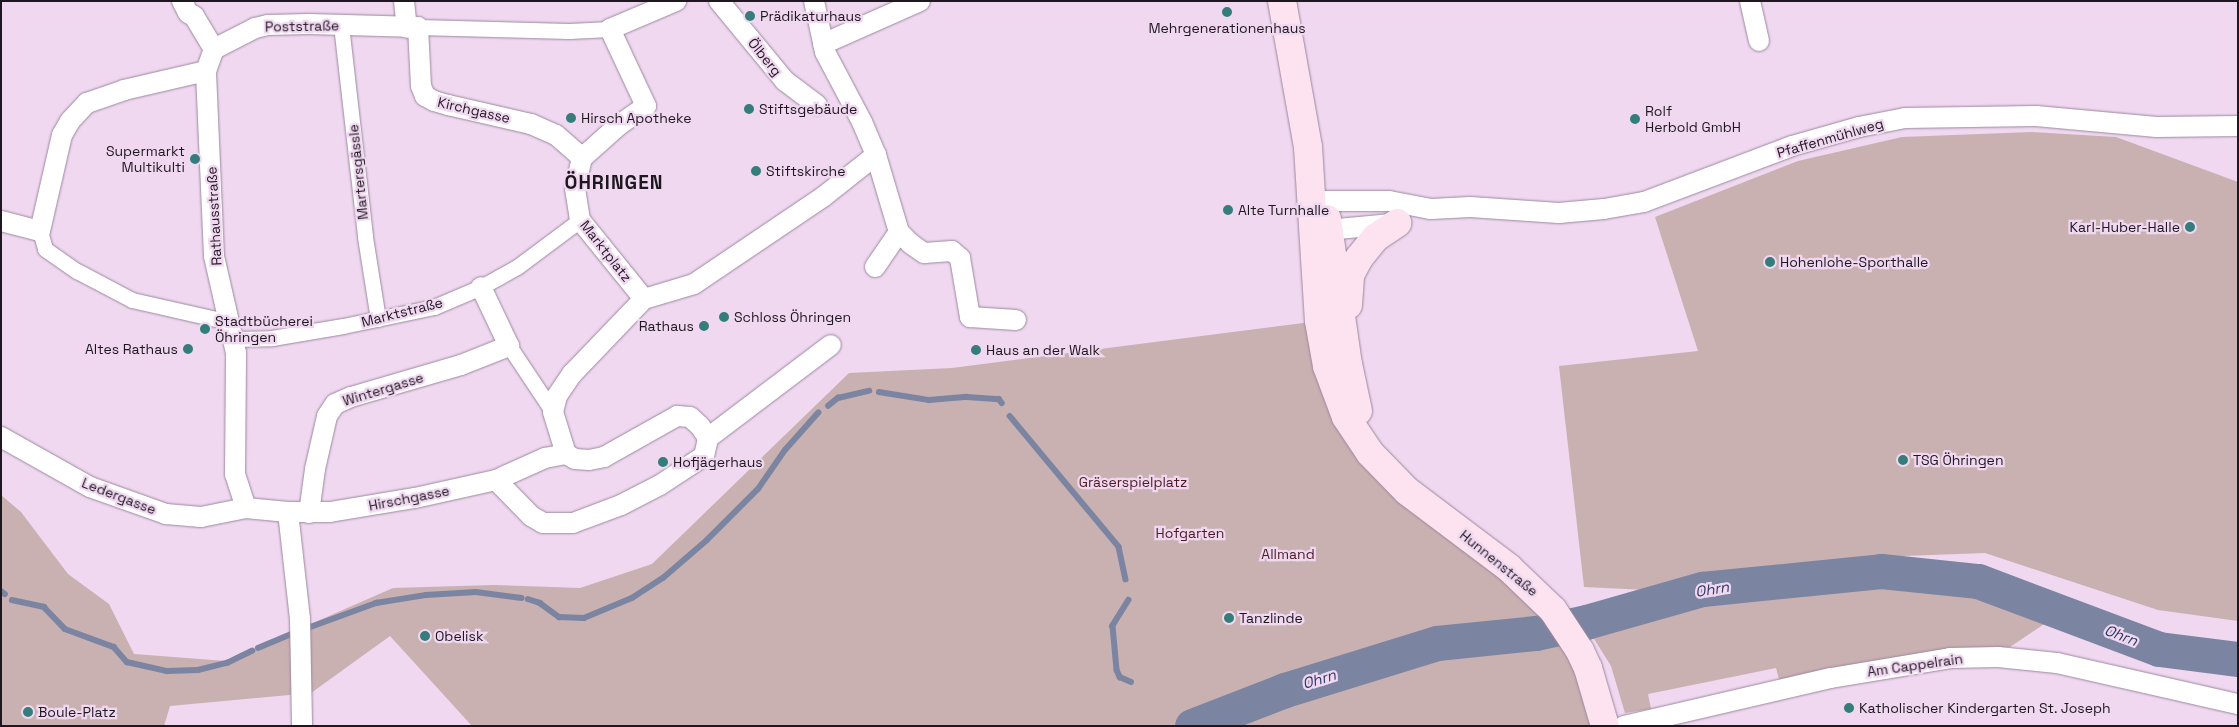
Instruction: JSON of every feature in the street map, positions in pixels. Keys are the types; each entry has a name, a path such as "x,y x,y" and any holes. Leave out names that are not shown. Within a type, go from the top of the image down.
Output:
{"main road":[{"name":"Hunnenstraße","path":"1282,1 1318,201 1321,230 1347,347 1359,415 1370,453"},
{"path":"1347,347 1350,275 1359,258 1375,238 1397,223"},
{"name":"Hunnenstraße","path":"1321,230 1316,302 1327,366 1346,417 1370,453 1407,491 1514,572 1553,610 1580,651 1588,668 1605,726"}],"street":[{"path":"1,222 40,231 62,135 70,121 87,103 124,90 206,71 214,49 194,16 188,13 182,1"},
{"name":"Kirchgasse","path":"404,1 413,27 421,86 425,96 434,102 530,124 556,135 582,158"},
{"name":"Poststraße","path":"214,49 248,31 268,25 569,31 610,29 676,1"},
{"name":"Ölberg","path":"719,1 785,82 818,105"},
{"path":"814,1 823,44 841,87 862,122 876,155 899,232 924,253 952,251 960,258 970,317 1016,320"},
{"path":"823,44 920,1"},
{"path":"1750,1 1759,41"},
{"name":"Martersgässle","path":"342,25 364,228 378,319"},
{"path":"582,158 619,125 646,106 610,29"},
{"name":"Rathausstraße","path":"206,71 214,256 231,331 236,377 235,474 246,508"},
{"name":"Pfaffenmühlweg","path":"1318,201 1388,201 1431,209 1470,207 1559,213 1644,202 1792,146 1859,127 1905,118 2036,116 2156,127 2238,126"},
{"path":"553,412 557,396 572,374 644,299 694,284 823,197 876,155"},
{"name":"Marktplatz","path":"582,158 576,188 580,220 644,299"},
{"name":"Pfaffenmühlweg","path":"1321,230 1397,223 1431,209"},
{"name":"Marktstraße","path":"40,231 45,249 77,271 132,300 231,331 272,338 434,307 481,287 517,266 580,220"},
{"path":"875,267 899,232"},
{"path":"481,287 509,346 553,412 566,454"},
{"path":"496,480 531,516 544,522 573,522 621,505 660,485 704,456 708,438 831,345"},
{"name":"Wintergasse","path":"309,513 315,468 326,416 335,404 351,397 461,365 509,346"},
{"name":"Hirschgasse","path":"246,508 288,512 330,512 415,498 496,480 545,458 566,454 575,459 589,460 604,457 677,416 690,417 700,426 708,438"},
{"name":"Ledergasse","path":"1,437 90,487 166,514 201,517 246,508"},
{"path":"288,512 300,629 302,726"},
{"name":"Am Cappelrain","path":"1624,726 1831,678 1950,658 1998,656 2057,663 2238,704"}],"green space":[{"name":"TSG Öhringen","path":"2032,132 2116,137 2238,182 2238,621 2158,610 1985,553 1877,557 1647,590 1584,587 1559,366 1698,351 1655,217 1798,161 1902,137"},
{"name":"Hofgarten","path":"1319,321 1346,417 1523,587 1614,726 472,726 390,636 311,693 170,706 164,726 1,726 1,495 21,512 68,574 109,604 134,654 226,661 393,588 494,585 580,588 652,564 849,373 952,368"},
{"path":"1880,577 1981,590 2053,618 2010,647 1948,650 1780,683 1776,668 1648,694 1651,709 1625,713 1611,666 1586,626 1767,587"}],"waterway":[{"path":"828,406 838,398 869,391"},
{"path":"879,392 929,400 967,397 999,399 1002,403"},
{"path":"528,599 540,603 559,617 584,618 632,598 663,578 707,540 758,489 785,450 818,413"},
{"path":"1010,416 1119,547 1126,579"},
{"name":"Ohrn","path":"1192,726 1285,690 1437,643 1536,633 1586,622 1702,589 1881,571 1978,581 2159,649 2238,659"},
{"path":"1,591 5,594"},
{"path":"305,629 376,603 426,595 476,592 522,598"},
{"path":"12,600 44,607 65,629 114,647 127,662 167,671 198,670 227,663 252,651"},
{"path":"1129,600 1113,626 1117,670 1120,677 1131,682"},
{"path":"258,648 296,632"}],"place":[{"name":"Mehrgenerationenhaus","path":"1227,12"},
{"name":"Prädikaturhaus","path":"750,16"},
{"name":"Stiftsgebäude","path":"749,109"},
{"name":"Hirsch Apotheke","path":"571,118"},
{"name":"Rolf Herbold GmbH","path":"1635,119"},
{"name":"Supermarkt Multikulti","path":"195,159"},
{"name":"Stiftskirche","path":"756,171"},
{"name":"Alte Turnhalle","path":"1228,210"},
{"name":"Karl-Huber-Halle","path":"2190,227"},
{"name":"Hohenlohe-Sporthalle","path":"1770,262"},
{"name":"Schloss Öhringen","path":"724,317"},
{"name":"Rathaus","path":"704,326"},
{"name":"Stadtbücherei Öhringen","path":"205,329"},
{"name":"Altes Rathaus","path":"188,349"},
{"name":"Haus an der Walk","path":"976,350"},
{"name":"TSG Öhringen","path":"1903,460"},
{"name":"Hofjägerhaus","path":"663,462"},
{"name":"Tanzlinde","path":"1229,618"},
{"name":"Obelisk","path":"425,636"},
{"name":"Katholischer Kindergarten St. Joseph","path":"1849,708"},
{"name":"Boule-Platz","path":"28,712"}],"district":[{"name":"ÖHRINGEN","path":"614,183"}],"park label":[{"name":"Gräserspielplatz","path":"1133,482"},
{"name":"Allmand","path":"1288,554"}]}
